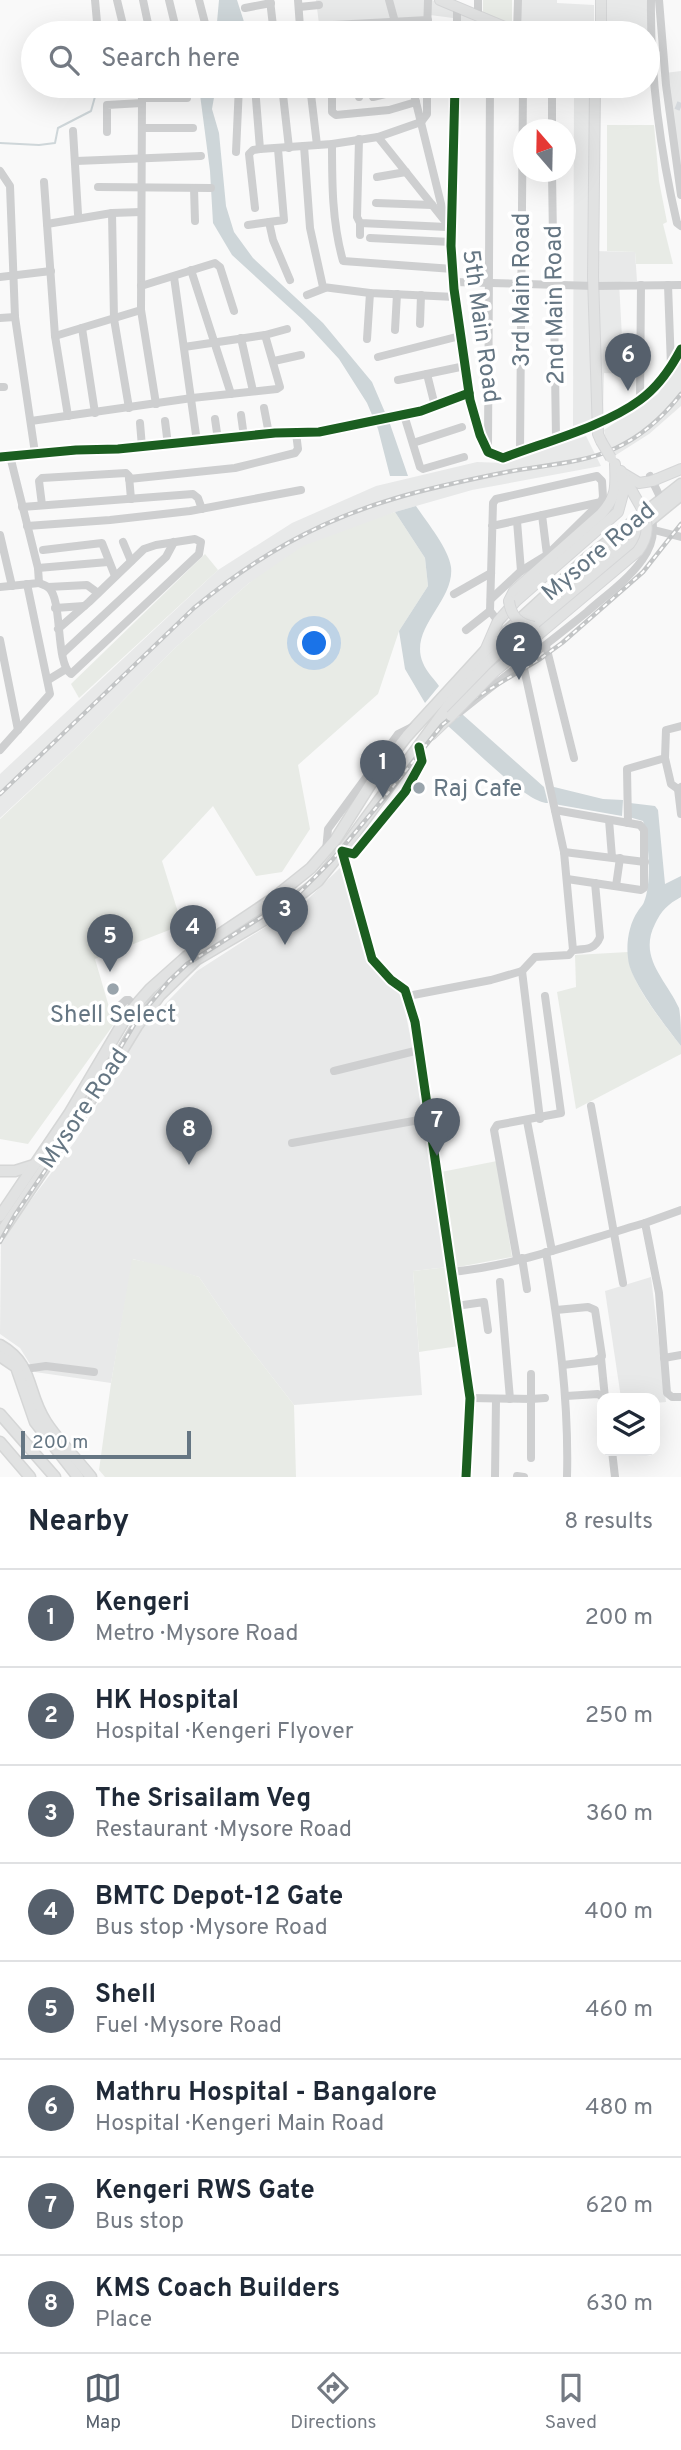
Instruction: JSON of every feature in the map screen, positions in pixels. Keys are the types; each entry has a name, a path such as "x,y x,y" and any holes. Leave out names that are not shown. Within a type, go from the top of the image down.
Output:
{"highway":[{"name":"Mysore Road","path":"0,1216 99,1087 160,995 196,960 302,895 317,881 419,747 443,714 447,698 485,651 557,584 661,499 679,491"},
{"name":"Mysore Road","path":"447,698 558,596 650,525 679,491"},
{"name":"Mysore Road","path":"0,1234 120,1028 150,989 186,957 271,900 311,868 336,839 375,777 416,724 443,714"},
{"path":"132,1011 137,1026"},
{"path":"0,1171 37,1168"},
{"path":"0,1345 13,1352 25,1369 47,1424 92,1477"},
{"path":"0,1356 16,1367 35,1422 78,1477"},
{"path":"0,1414 55,1477"},
{"path":"0,1442 30,1477"}],"main road":[{"path":"440,0 490,21"},
{"path":"595,21 596,0"},
{"path":"601,0 601,21"},
{"path":"443,714 638,551 647,530 646,517 641,507 626,487 601,441 598,423 595,286 598,276 597,98"},
{"path":"650,525 544,622 534,626 514,617 509,601 513,591 596,518 626,487 648,483 681,469"},
{"path":"485,651 498,621 516,601 618,512 626,487"}],"street":[{"path":"95,0 97,21"},
{"path":"117,0 122,21"},
{"path":"143,0 147,21"},
{"path":"169,0 174,21"},
{"path":"200,0 205,21"},
{"path":"389,0 395,21"},
{"path":"412,21 428,20 428,0"},
{"path":"478,0 478,16"},
{"path":"518,0 518,21"},
{"path":"651,0 651,21"},
{"path":"659,0 681,195"},
{"path":"245,8 270,2 273,21"},
{"path":"299,4 319,5"},
{"path":"457,7 457,21"},
{"path":"107,132 107,105 187,98"},
{"path":"236,152 238,98"},
{"path":"283,98 289,148"},
{"path":"311,98 317,145"},
{"path":"332,98 332,112 336,115 389,110 416,102"},
{"path":"370,238 451,244 415,98"},
{"path":"255,208 249,155 253,149 332,144 378,136 421,122 426,114 427,98"},
{"name":"5th Main Road","path":"455,98 451,244 455,297 469,393 480,435 488,452"},
{"path":"490,98 488,452 503,458 598,423 640,401 671,367 681,349"},
{"name":"3rd Main Road","path":"520,452 523,98"},
{"path":"552,98 552,119"},
{"path":"654,98 663,162 677,223 681,226"},
{"path":"256,99 260,149"},
{"path":"142,100 141,310 156,404"},
{"path":"142,128 193,128"},
{"path":"74,131 78,214"},
{"path":"378,136 446,224"},
{"path":"359,139 357,217 360,234"},
{"path":"332,144 332,194 343,261 453,269"},
{"path":"304,146 310,228 318,270 325,288"},
{"path":"248,225 284,219 278,149"},
{"path":"76,160 201,156"},
{"path":"0,172 10,186 15,317 35,453"},
{"path":"377,177 406,172"},
{"path":"44,181 55,336 68,416"},
{"name":"2nd Main Road","path":"552,182 556,438"},
{"path":"99,187 211,188"},
{"path":"194,188 195,221"},
{"path":"376,203 432,205"},
{"path":"47,224 112,213 141,212"},
{"path":"112,213 114,319 129,408"},
{"path":"269,222 273,240 290,280"},
{"path":"359,223 446,224"},
{"path":"141,286 215,263 218,264 234,311"},
{"path":"191,270 231,394"},
{"path":"1,276 51,271"},
{"path":"174,277 197,442"},
{"path":"454,282 595,286 681,285"},
{"path":"640,401 641,285"},
{"path":"668,285 671,367"},
{"path":"307,295 325,288 455,297"},
{"path":"367,339 370,293"},
{"path":"395,330 397,294"},
{"path":"421,295 421,324"},
{"path":"55,336 141,310"},
{"path":"0,318 15,317"},
{"path":"82,328 95,413"},
{"path":"184,346 265,335 287,329"},
{"path":"31,421 277,389 280,387 265,335"},
{"path":"378,357 460,336"},
{"path":"241,338 253,391"},
{"path":"274,361 301,355"},
{"path":"398,380 465,366"},
{"path":"427,374 435,406"},
{"path":"0,457 325,431 404,415 469,393"},
{"path":"264,408 269,434"},
{"path":"241,415 244,437"},
{"path":"404,415 420,467 423,469 464,457"},
{"path":"215,419 218,440"},
{"path":"165,421 168,445"},
{"path":"140,423 142,447"},
{"path":"413,443 462,427"},
{"path":"129,480 235,468 295,453 298,449 296,433"},
{"path":"10,456 38,568 39,583"},
{"path":"42,505 39,481 42,478 126,473 131,499"},
{"path":"491,599 521,571 547,555 601,502 602,481 597,476 542,487 496,499 493,503 490,611 498,621"},
{"path":"650,476 661,499"},
{"path":"27,526 202,509 301,490"},
{"path":"22,507 194,494 202,509"},
{"path":"492,527 601,502"},
{"path":"542,515 547,555"},
{"path":"517,521 521,571"},
{"path":"443,714 455,716 603,598 642,561 652,542 650,525 681,537"},
{"path":"0,535 12,586"},
{"path":"48,587 53,594 58,629 65,669 71,674 75,673 201,551 199,540 149,546 58,629"},
{"path":"123,542 131,561"},
{"path":"63,653 166,557 174,542"},
{"path":"43,550 102,543 115,576"},
{"path":"38,568 108,562"},
{"path":"454,594 491,573"},
{"path":"0,587 39,583 48,587 87,585 98,593"},
{"path":"0,750 50,694 27,584"},
{"path":"55,608 85,606"},
{"path":"466,630 490,611"},
{"path":"0,640 18,730"},
{"path":"546,646 573,758"},
{"path":"408,996 491,980 522,971 535,957 569,955 573,950 564,852 523,664"},
{"path":"47,680 65,669"},
{"path":"681,726 666,730 665,758 671,784 680,788 681,814"},
{"path":"627,817 626,769 665,758"},
{"path":"555,810 609,820 627,817 644,830 644,888 641,890 567,879"},
{"path":"609,820 616,858 615,886"},
{"path":"342,851 372,959 391,980 405,990 419,1049 470,1398 466,1477"},
{"path":"564,852 645,862"},
{"path":"573,950 592,948 598,944 600,930 596,883"},
{"path":"522,971 540,1119"},
{"path":"527,1289 494,1130 497,1125 561,1113 545,996"},
{"path":"334,1071 419,1049"},
{"path":"591,1106 622,1283"},
{"path":"292,1143 430,1118"},
{"path":"527,1121 549,1252 563,1365 567,1477"},
{"path":"451,1272 475,1270 549,1252 681,1210"},
{"path":"645,1223 659,1293 668,1396 681,1397"},
{"path":"499,1282 510,1399"},
{"path":"456,1306 484,1302 488,1330"},
{"path":"556,1310 588,1307 595,1310 604,1393"},
{"path":"664,1358 681,1355"},
{"path":"563,1365 601,1358"},
{"path":"25,1369 46,1366 94,1372"},
{"path":"531,1374 531,1458"},
{"path":"566,1396 597,1394"},
{"path":"470,1398 545,1398"},
{"path":"495,1477 496,1399"},
{"path":"613,1456 615,1477"}],"shaded area":[{"path":"219,0 237,0 244,21 217,21"},
{"path":"316,0 432,0 483,21 453,21 453,18 430,15 424,19 319,21"},
{"path":"483,0 512,0 512,21 504,21 483,13"},
{"path":"521,0 557,0 557,3 594,5 594,21 520,21"},
{"path":"605,0 649,0 649,21 605,21"},
{"path":"681,71 681,181 665,73"},
{"path":"200,98 214,98 212,109 219,133 226,206 234,232 253,258 323,323 372,382 408,476 390,476 378,429 367,403 339,359 303,320 232,255 213,223 210,171"},
{"path":"574,98 593,98 593,251 635,252 637,281 619,282 624,374 604,373 603,415 573,427 574,182 576,182"},
{"path":"607,125 654,125 659,181 667,222 663,224 673,264 636,264 635,252 607,251"},
{"path":"681,359 681,406 649,434 616,455 606,441 604,430 658,394"},
{"path":"586,436 601,466 472,490 395,512 249,583 175,648 78,746 0,818 0,774 218,570 292,523 376,486 477,462 504,463"},
{"path":"416,506 442,544 451,567 446,591 422,638 420,650 423,663 439,686 425,703 405,669 399,631 428,586 425,558 395,512"},
{"path":"395,512 425,558 428,586 399,631 378,694 298,765 310,829 282,872 256,876 213,806 162,861 182,925 95,959 114,1024 28,1144 0,1139 0,819 78,746 175,648 249,583 303,546"},
{"path":"205,554 218,570 79,698 71,684"},
{"path":"462,714 544,787 548,803 526,794 448,726"},
{"path":"550,786 603,799 623,800 622,816 554,804"},
{"path":"630,803 655,806 658,810 665,884 681,876 681,897 660,915 651,936 650,947 656,968 679,1008 681,1046 642,991 628,958 630,928 644,902 649,873 643,821 629,817"},
{"path":"344,864 368,959 389,983 401,990 418,1075 448,1267 413,1271 422,1395 294,1405 231,1324 199,1277 133,1259 111,1383 35,1372 20,1348 0,1334 1,1240 76,1140 143,1027 197,971 306,901"},
{"path":"628,952 633,975 656,1014 681,1046 681,1054 576,1109 557,992 576,987 575,955"},
{"path":"497,1161 512,1257 453,1268 441,1172"},
{"path":"132,1259 199,1277 231,1324 294,1405 296,1477 105,1477 99,1470"},
{"path":"448,1267 459,1346 419,1352 413,1271"},
{"path":"651,1277 666,1402 660,1403 660,1393 620,1393 605,1291"}],"waterway":[{"path":"0,143 55,143 58,128 91,111 95,98"}],"tunnel":[{"path":"676,105 681,107"}],"railway":[{"path":"0,794 194,608 264,557 313,530 365,508 467,480 604,453 643,432 681,394"},
{"path":"0,1242 63,1144 138,1018 169,981 187,964 298,894 332,860 442,725 475,698 562,643 643,572 681,524"}],"cycle path":[{"path":"455,98 451,246 454,289 470,400 488,452 503,458 610,418 647,395 681,349"},
{"path":"0,457 118,449 275,433 319,432 421,411 469,393"},
{"path":"419,747 422,761 405,792 354,854 342,851 372,959 391,980 405,990 415,1022 470,1398 466,1477"}],"place":[{"name":"Mathru Hospital - Bangalore","path":"628,391"},
{"name":"HK Hospital","path":"519,680"},
{"name":"Raj Cafe","path":"419,788"},
{"name":"Kengeri","path":"383,798"},
{"name":"The Srisailam Veg","path":"285,945"},
{"name":"BMTC Depot-12 Gate","path":"193,963"},
{"name":"Shell","path":"110,972"},
{"name":"Shell Select","path":"113,989"},
{"name":"Kengeri RWS Gate","path":"437,1156"},
{"name":"KMS Coach Builders","path":"189,1165"}]}
